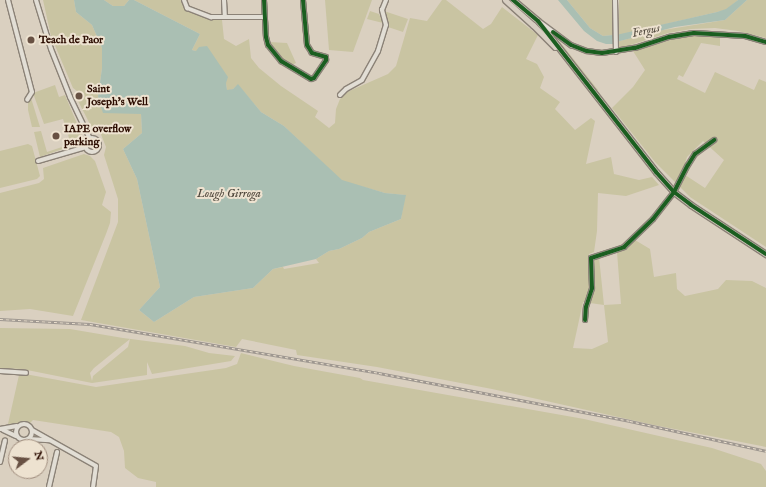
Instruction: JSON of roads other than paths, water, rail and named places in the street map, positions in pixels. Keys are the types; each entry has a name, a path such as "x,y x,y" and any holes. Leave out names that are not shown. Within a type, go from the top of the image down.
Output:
{"main road":[{"path":"505,0 555,41"},
{"path":"513,0 538,21 555,41 656,172 674,192 690,205 766,254"}],"street":[{"path":"8,0 32,92 27,100"},
{"path":"36,0 51,50 70,97 90,139"},
{"path":"184,0 187,8 211,17 265,17"},
{"path":"224,0 225,17"},
{"path":"264,0 266,37 273,53 291,68 307,78 314,78 326,60 326,57 312,53 307,45 304,0"},
{"path":"340,95 346,89 362,80 378,52 386,25 382,10 386,0"},
{"path":"615,0 616,52"},
{"path":"555,41 587,51 602,53 616,52 669,37 694,33 745,36 766,42"},
{"path":"86,147 92,152 98,148 98,142 94,139 90,139"},
{"path":"86,147 86,141 90,139"},
{"path":"585,320 586,307 592,288 592,258 624,247 653,219 674,192 695,154 714,140"},
{"path":"38,161 86,147"},
{"path":"0,371 26,373"},
{"path":"1,429 24,423 32,430 96,466 93,487"},
{"path":"16,436 15,431 17,426"},
{"path":"1,429 20,439"},
{"path":"28,439 32,430"},
{"path":"48,440 52,440"},
{"path":"0,462 4,442"},
{"path":"49,487 57,452"}],"water":[{"name":"Lough Girroga","path":"74,0 104,0 113,6 124,6 129,0 134,0 200,34 192,50 196,51 199,47 207,46 228,77 226,83 227,90 233,89 238,84 261,112 284,126 342,180 385,193 406,195 401,219 369,232 362,238 339,249 329,251 316,259 273,269 253,288 194,297 154,322 139,310 160,287 137,179 123,149 142,133 141,114 103,113 98,97 102,68 102,48 92,25 76,12"},
{"path":"558,0 567,0 590,28 603,36 613,35 614,44 606,44 597,41 584,31"},
{"name":"Fergus","path":"738,0 747,0 725,20 675,27 616,42 616,35 717,12 726,9"}],"railway":[{"path":"0,319 90,324 379,373 630,421 766,451"}],"place":[{"name":"Teach de Paor","path":"31,40"},
{"name":"Saint Joseph's Well","path":"79,96"},
{"name":"IAPE overflow parking","path":"56,136"}]}
